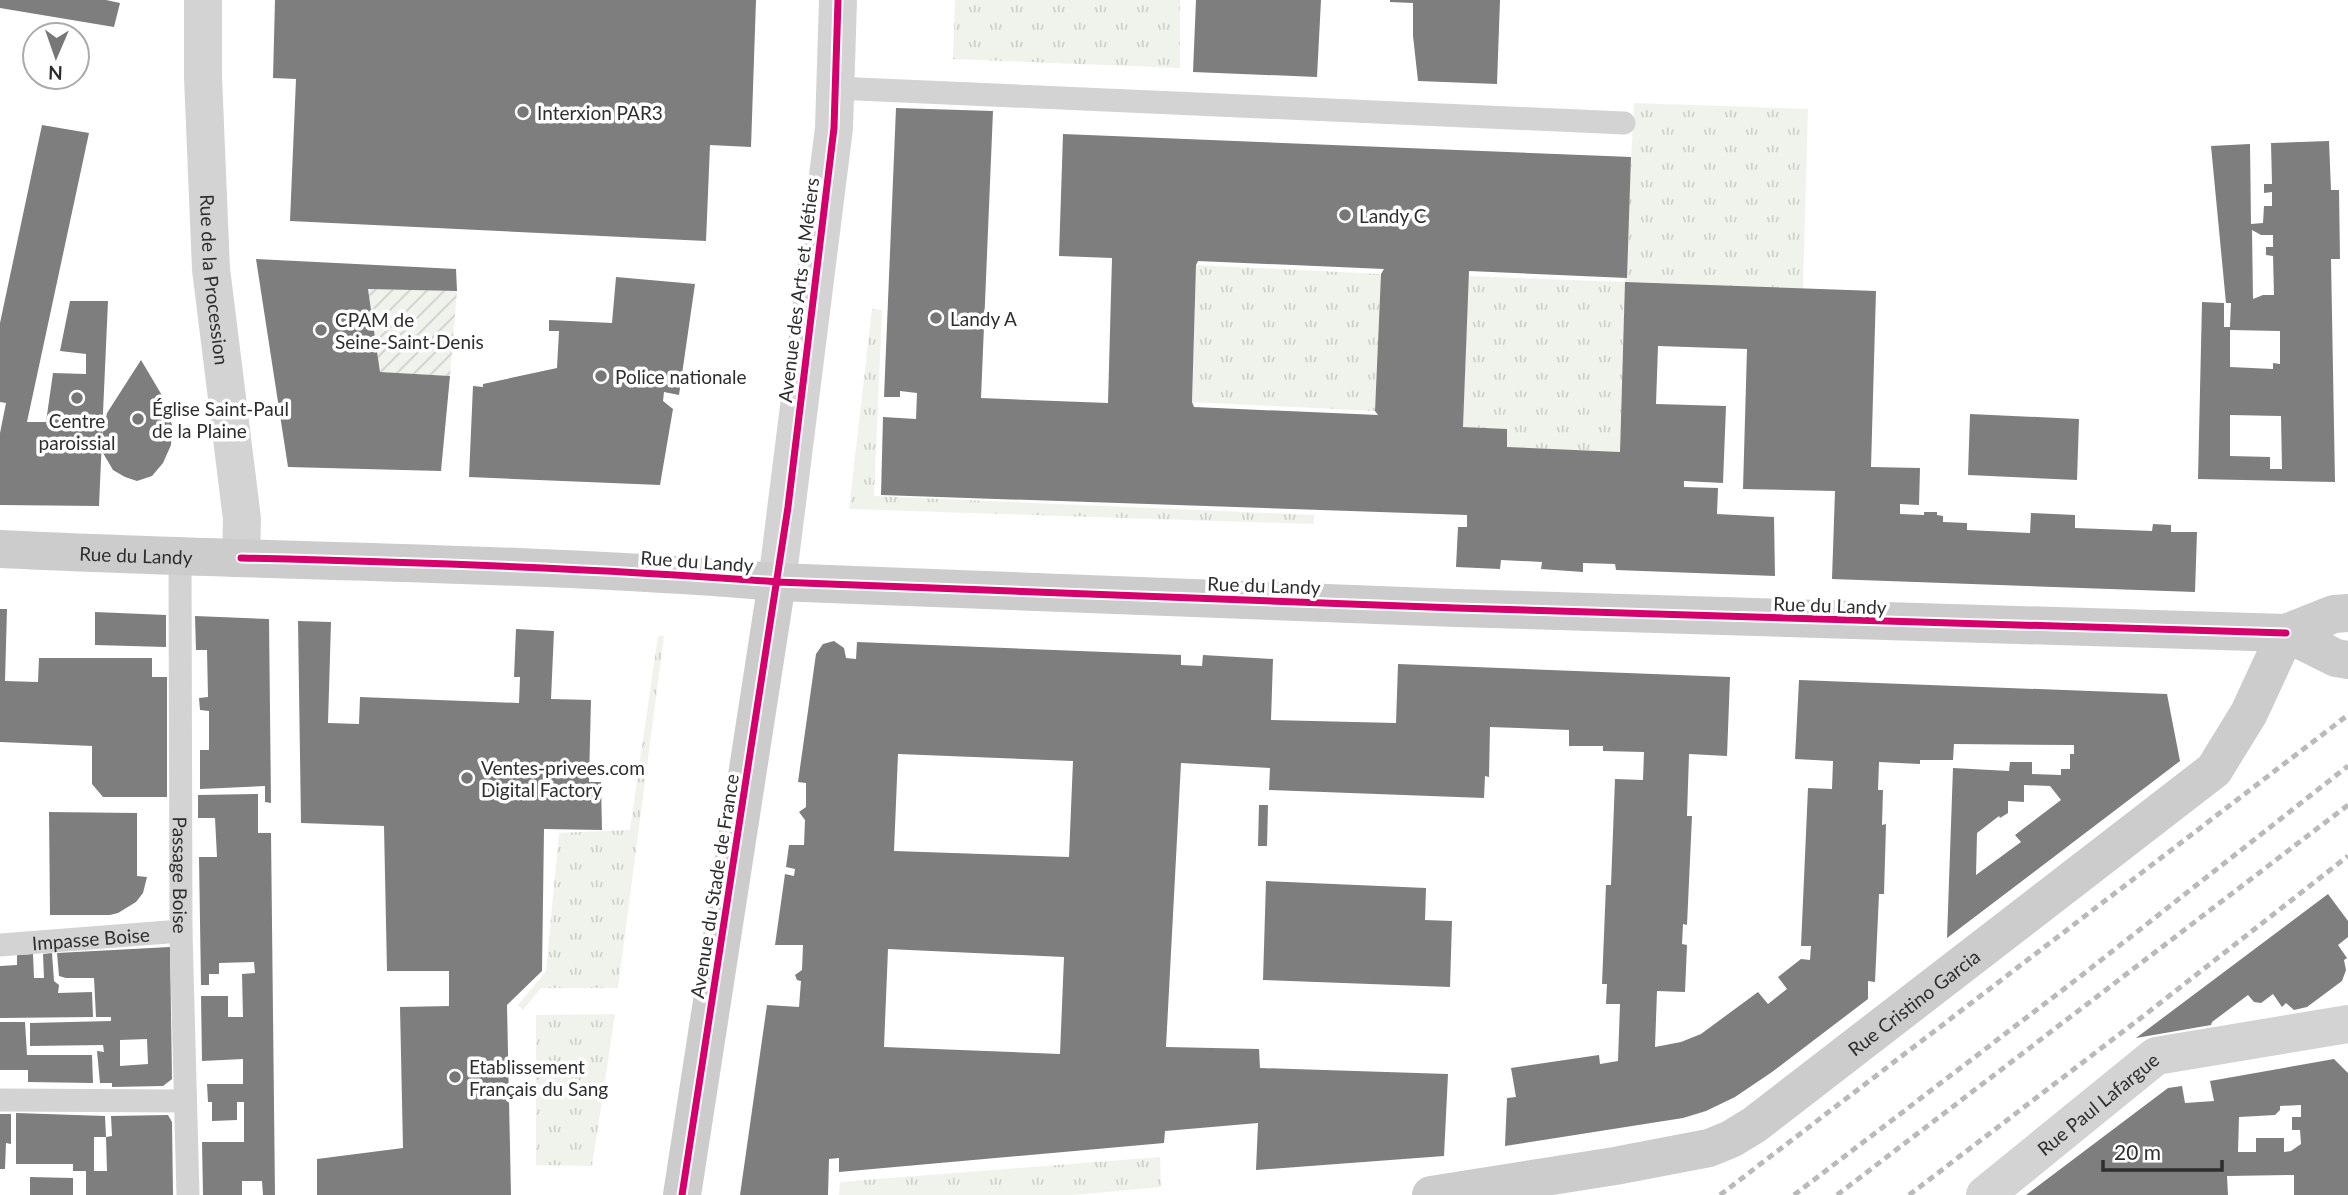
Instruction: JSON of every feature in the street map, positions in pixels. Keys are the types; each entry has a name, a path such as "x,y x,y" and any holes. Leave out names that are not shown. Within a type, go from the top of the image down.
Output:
{"main road":[{"name":"Rue du Landy","path":"0,549 652,573 777,582 1456,608 2286,633 2334,614 2348,613"},
{"name":"Avenue du Stade de France","path":"682,1195 777,582"},
{"name":"Rue du Landy","path":"2286,633 2336,658 2348,660"},
{"name":"Rue Cristino Garcia","path":"1431,1195 1709,1148 1755,1125 2214,770 2249,713 2286,633"}],"street":[{"name":"Rue de la Procession","path":"203,0 211,269 242,519 241,558"},
{"name":"Avenue des Arts et Métiers","path":"777,582 834,128 838,0"},
{"name":"Rue Paul Lafargue","path":"1985,1195 2156,1056 2348,1024"}],"lane":[{"path":"835,88 1624,122"},
{"name":"Passage Boise","path":"180,556 181,930 188,1195"},
{"name":"Impasse Boise","path":"0,945 181,930"},
{"path":"0,1100 185,1101"}],"green space":[{"path":"955,0 1180,0 1180,68 953,59"},
{"path":"1634,103 1808,109 1803,289 1623,343 1620,452 1507,447 1507,429 1463,427 1468,276 1625,282"},
{"path":"1196,265 1381,274 1375,411 1192,402"},
{"path":"368,289 457,291 450,376 380,372"},
{"path":"872,309 882,310 874,496 1314,515 1314,524 849,509"},
{"path":"658,636 664,636 618,988 541,988 523,1010 518,1005 546,971 559,833 630,830"},
{"path":"615,1014 592,1166 536,1165 536,1015"},
{"path":"1160,1157 1161,1187 1073,1195 839,1195 840,1182"}],"building":[{"path":"0,0 106,0 120,3 114,27 91,21 0,8"},
{"name":"Interxion PAR3","path":"275,0 756,0 751,147 710,145 706,241 290,221 296,79 273,78"},
{"path":"1196,0 1321,0 1317,77 1193,72"},
{"path":"1390,0 1500,0 1497,84 1418,81 1413,36 1413,3"},
{"path":"896,108 993,111 981,398 1108,403 1112,258 1059,256 1063,134 1631,157 1627,278 1469,271 1463,427 1507,429 1507,447 1620,452 1625,282 1876,291 1871,467 1920,468 1919,505 1900,504 1900,514 1924,515 1924,512 1937,512 1937,515 1943,516 1943,522 1967,523 1967,530 2030,533 2031,513 2075,515 2075,528 2152,531 2153,524 2171,525 2171,532 2197,532 2195,592 1832,579 1835,491 1743,489 1747,349 1658,346 1656,404 1726,406 1723,483 1684,481 1684,487 1718,488 1717,514 1774,517 1775,576 1616,570 1615,564 1583,563 1583,572 1541,569 1542,562 1501,560 1500,569 1456,567 1458,527 1467,527 1467,515 881,495 883,417 916,419 917,393 900,391 900,397 884,397","holes":["1198,261 1384,269 1381,274 1375,411 1378,415 1194,407 1192,402"]},
{"path":"42,125 89,133 27,422 46,422 53,373 86,374 86,354 60,351 70,301 108,301 102,435 107,413 141,360 163,397 172,425 171,445 163,463 152,476 137,481 113,470 103,453 102,438 99,506 0,505 0,433 6,403 0,402 0,323"},
{"path":"2329,141 2331,190 2339,190 2340,259 2331,259 2335,482 2198,479 2202,302 2224,303 2224,327 2230,327 2231,303 2226,303 2211,146 2250,144 2251,224 2263,223 2264,206 2272,206 2272,192 2264,193 2264,184 2272,184 2271,143","holes":["2252,230 2261,235 2273,235 2273,247 2266,247 2266,255 2273,256 2274,295 2253,299","2230,330 2280,331 2280,364 2273,363 2273,369 2230,367","2230,415 2281,416 2282,469 2270,469 2270,457 2230,456"]},
{"name":"CPAM de Seine-Saint-Denis","path":"256,259 456,269 457,291 368,289 380,372 450,376 441,471 288,467"},
{"name":"Police nationale","path":"616,277 695,284 679,395 664,392 663,401 673,409 660,485 469,477 473,386 483,387 483,384 557,368 559,331 549,331 549,320 612,323"},
{"path":"1970,414 2079,419 2077,480 1968,475"},
{"path":"0,609 7,609 5,681 38,682 39,658 152,658 152,677 167,677 167,797 103,797 92,784 92,746 0,742"},
{"path":"95,612 166,615 166,647 95,645"},
{"path":"195,616 269,619 271,803 265,802 265,786 200,789 200,750 209,750 209,711 200,710 199,698 208,697 207,650 196,650"},
{"path":"298,621 331,622 328,723 359,724 360,697 519,703 520,677 514,677 516,629 554,631 551,699 591,700 589,782 601,782 602,830 544,829 542,971 507,1005 511,1195 317,1195 317,1159 403,1148 400,1007 449,1006 449,971 387,971 384,826 301,823"},
{"path":"834,641 844,648 846,658 856,659 857,642 1181,655 1181,665 1202,666 1203,655 1273,659 1271,720 1396,723 1398,664 1730,677 1727,756 1689,754 1687,816 1692,816 1687,925 1683,924 1682,944 1687,945 1685,992 1657,991 1655,1047 1681,1042 1701,1034 1758,992 1768,1004 1787,989 1778,977 1801,959 1810,960 1811,946 1801,946 1808,788 1832,789 1833,761 1795,759 1799,680 2167,694 2180,761 1947,938 1953,768 2009,771 2010,762 2032,762 2032,774 2061,775 2061,769 2070,769 2070,754 2074,754 2074,745 1954,744 1953,760 1920,760 1920,764 1879,762 1878,790 1883,790 1882,825 1886,824 1884,894 1879,894 1875,982 1868,981 1868,999 1772,1072 1735,1097 1706,1111 1683,1118 1505,1146 1507,1098 1516,1097 1511,1068 1599,1055 1600,1064 1618,1061 1620,1004 1606,1004 1607,984 1602,984 1606,885 1611,885 1615,779 1643,780 1644,752 1603,751 1603,746 1569,746 1569,730 1490,727 1489,777 1485,776 1484,798 1269,790 1270,768 1181,763 1166,1047 1259,1049 1260,1068 1448,1074 1444,1156 1256,1170 1258,1123 1165,1131 1164,1143 839,1172 839,1158 829,1159 828,1195 740,1195 767,1005 799,1007 801,981 797,980 795,975 802,970 803,945 775,945 785,874 794,876 795,869 786,867 789,845 804,845 805,820 799,812 806,807 806,783 798,782 816,654 823,644","holes":["898,754 1073,761 1069,857 894,851","2024,785 2050,786 2061,800 2015,835 2021,842 1976,875 1977,833 1999,816 2000,818 2008,813 2008,801 2024,802","888,949 1064,957 1060,1054 884,1047"]},
{"path":"258,794 258,833 271,833 275,1195 263,1195 262,1181 242,1181 242,1195 203,1195 202,1142 244,1142 244,1102 237,1102 237,1120 212,1121 212,1102 208,1102 207,1084 243,1084 243,1059 202,1061 201,996 228,996 228,1017 243,1017 242,974 255,973 254,962 219,963 219,974 209,974 209,985 201,985 199,857 217,857 215,818 198,818 198,795"},
{"path":"1259,805 1268,805 1267,846 1258,846"},
{"path":"49,812 137,813 137,876 147,877 143,893 136,902 110,915 50,915"},
{"path":"1266,881 1426,888 1425,920 1452,921 1450,987 1263,980"},
{"path":"2328,894 2348,921 2348,937 2338,945 2347,958 2344,960 2346,970 2342,981 2307,1007 2294,1010 2286,1003 2282,1007 2273,994 2261,1003 2254,1002 2248,995 2211,1025 2136,1038"},
{"path":"170,947 172,1079 163,1086 112,1087 112,1083 100,1083 97,1051 104,1052 103,1045 30,1046 30,1023 111,1021 111,1017 96,1017 94,978 59,976 57,953","holes":["147,1039 148,1064 120,1066 120,1040"]},
{"path":"52,953 54,981 59,985 58,993 92,992 93,1017 0,1018 0,966 17,965 17,955 33,954 34,978 44,978 43,954"},
{"path":"0,1022 25,1022 27,1055 92,1055 93,1083 28,1082 28,1070 0,1070"},
{"path":"2334,1059 2348,1073 2348,1195 2294,1195 2294,1175 2227,1176 2228,1195 2026,1195 2168,1088 2182,1086 2185,1103 2214,1101 2210,1081","holes":["2301,1105 2301,1117 2292,1117 2292,1130 2300,1130 2301,1144 2291,1151 2284,1152 2284,1138 2256,1138 2256,1152 2238,1152 2239,1117 2275,1115 2280,1106"]},
{"path":"16,1113 105,1116 106,1137 112,1136 111,1116 168,1115 172,1122 173,1195 86,1195 86,1171 73,1171 73,1164 16,1164","holes":["94,1137 106,1137 107,1171 94,1171"]},
{"path":"0,1114 11,1114 11,1144 6,1143 5,1169 0,1169"},
{"path":"30,1177 73,1178 73,1195 30,1195"}],"railway":[{"path":"1720,1195 2348,715"},
{"path":"1794,1195 2077,979 2348,766"},
{"path":"1837,1195 2348,805"},
{"path":"1909,1195 2348,856"}],"cycle path":[{"path":"682,1195 788,507 834,128 838,0"},
{"path":"241,558 509,566 777,582 1456,608 2286,633"}],"place":[{"name":"Interxion PAR3","path":"523,112"},
{"name":"Landy C","path":"1345,215"},
{"name":"Landy A","path":"936,318"},
{"name":"CPAM de Seine-Saint-Denis","path":"321,330"},
{"name":"Police nationale","path":"601,376"},
{"name":"Centre paroissial","path":"77,398"},
{"name":"Église Saint-Paul de la Plaine","path":"138,419"},
{"name":"Ventes-privees.com Digital Factory","path":"467,778"},
{"name":"Etablissement Français du Sang","path":"455,1077"}]}
